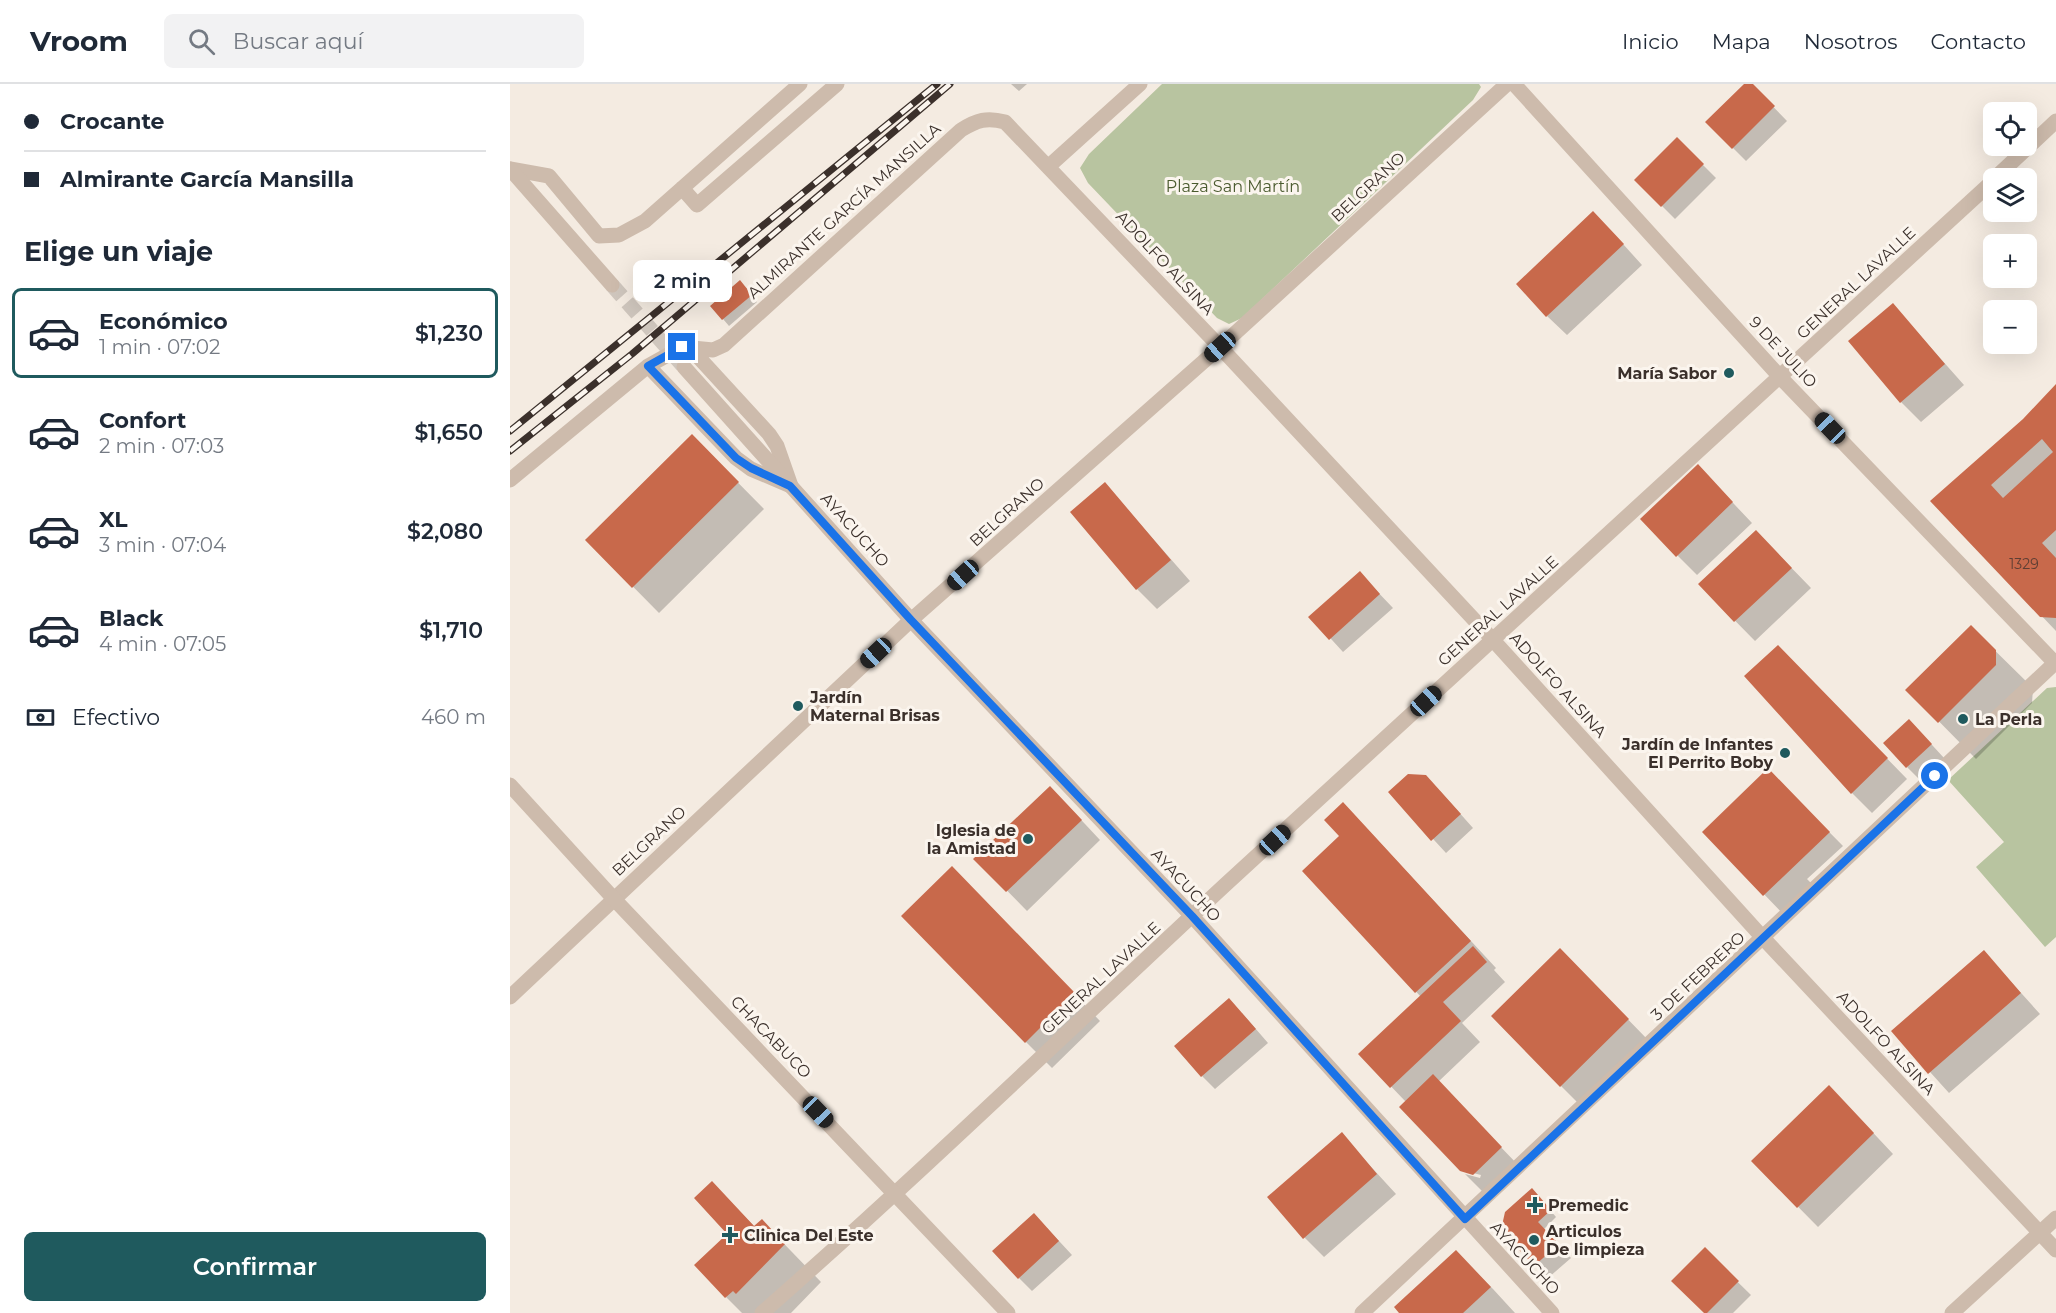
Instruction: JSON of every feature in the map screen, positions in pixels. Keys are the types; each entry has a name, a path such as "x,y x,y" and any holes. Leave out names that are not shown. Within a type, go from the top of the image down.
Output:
{"street":[{"path":"510,169 549,176 598,236 619,235 645,221 800,84"},
{"path":"682,188 697,205 837,84"},
{"path":"1049,166 1140,84"},
{"name":"BELGRANO","path":"510,997 911,620 1220,347 1507,84"},
{"name":"9 DE JULIO","path":"1514,84 1781,378 2056,663"},
{"name":"ALMIRANTE GARCÍA MANSILLA","path":"510,480 648,366 673,350 713,350 724,345 961,130 977,120 993,118 1005,122"},
{"name":"GENERAL LAVALLE","path":"2006,168 2056,121"},
{"name":"ADOLFO ALSINA","path":"1005,122 1220,347 1493,640 1764,939 2056,1250"},
{"path":"510,169 612,285"},
{"name":"GENERAL LAVALLE","path":"762,1313 897,1194 1192,916 1781,378 1983,189"},
{"name":"AYACUCHO","path":"691,349 769,434 777,446 790,486"},
{"name":"AYACUCHO","path":"648,366 736,458 751,468 790,486 911,620 1192,916 1551,1313"},
{"path":"684,367 790,486"},
{"name":"3 DE FEBRERO","path":"1362,1313 1764,939 2056,663"},
{"name":"CHACABUCO","path":"510,785 614,899 1008,1313"},
{"path":"1952,1313 2056,1218"}],"green space":[{"name":"Plaza San Martín","path":"1162,84 1479,84 1481,87 1473,100 1242,318 1229,324 1217,318 1088,183 1080,168 1089,154"},
{"path":"2056,687 2056,937 2045,947 1976,867 2004,842 1948,780 2047,688"}],"building":[{"path":"1744,84 1753,84 1775,106 1732,149 1705,122"},
{"path":"1677,137 1704,164 1661,207 1634,180"},
{"path":"1593,211 1624,244 1546,317 1516,284"},
{"path":"740,280 752,295 722,320 710,306"},
{"path":"1893,303 1945,364 1900,403 1848,341"},
{"path":"2056,384 2056,530 2042,543 2056,558 2056,618 2040,617 1930,501 2023,419","holes":["2042,439 2053,452 2003,498 1991,485"]},
{"path":"692,434 739,482 632,588 585,540"},
{"path":"1698,464 1733,502 1676,557 1640,519"},
{"path":"1105,482 1171,560 1136,590 1070,512"},
{"path":"1756,530 1792,568 1734,622 1698,584"},
{"path":"1360,571 1380,594 1329,640 1308,617"},
{"path":"1971,625 1996,650 1996,665 1938,723 1905,690"},
{"path":"1778,645 1888,758 1851,794 1744,676"},
{"path":"1909,719 1932,744 1906,768 1883,743"},
{"path":"1768,768 1830,832 1763,896 1702,832"},
{"path":"1408,774 1426,775 1461,814 1431,841 1388,792"},
{"name":"Iglesia de la Amistad","path":"1050,786 1082,820 1006,892 973,859"},
{"path":"1343,802 1471,941 1415,993 1302,871 1339,836 1324,820"},
{"path":"952,866 1075,993 1025,1043 901,916"},
{"path":"1473,946 1487,962 1443,1002 1461,1021 1390,1088 1358,1054"},
{"path":"1560,948 1629,1019 1560,1087 1491,1016"},
{"path":"1984,950 2021,993 1928,1074 1891,1031"},
{"path":"1229,998 1256,1029 1201,1077 1174,1046"},
{"path":"1433,1074 1502,1147 1473,1175 1460,1171 1399,1107"},
{"path":"1829,1085 1874,1133 1797,1208 1751,1161"},
{"path":"1342,1132 1377,1174 1303,1239 1267,1197"},
{"name":"Clinica Del Este","path":"712,1181 754,1226 762,1219 785,1244 736,1294 733,1291 725,1298 694,1265 727,1234 694,1198"},
{"path":"1532,1188 1551,1210 1538,1222 1559,1244 1534,1266 1501,1230 1505,1212"},
{"path":"1034,1213 1059,1241 1018,1279 992,1251"},
{"path":"1705,1247 1739,1281 1707,1313 1704,1313 1671,1281"},
{"path":"1456,1250 1491,1287 1463,1313 1399,1313 1394,1307"}],"tunnel":[{"path":"612,285 684,367"}],"railway":[{"path":"510,431 937,84"},
{"path":"510,451 632,354 950,84"}],"place":[{"name":"María Sabor","path":"1729,373"},
{"name":"Jardín Maternal Brisas","path":"798,706"},
{"name":"La Perla","path":"1963,719"},
{"name":"Jardín de Infantes El Perrito Boby","path":"1785,753"},
{"name":"Iglesia de la Amistad","path":"1028,839"},
{"name":"Premedic","path":"1535,1205"},
{"name":"Clinica Del Este","path":"730,1235"},
{"name":"Articulos De limpieza","path":"1534,1240"}],"route":[{"path":"682,347 648,366 736,458 751,468 790,486 911,620 1192,916 1465,1219 1935,776"}]}
